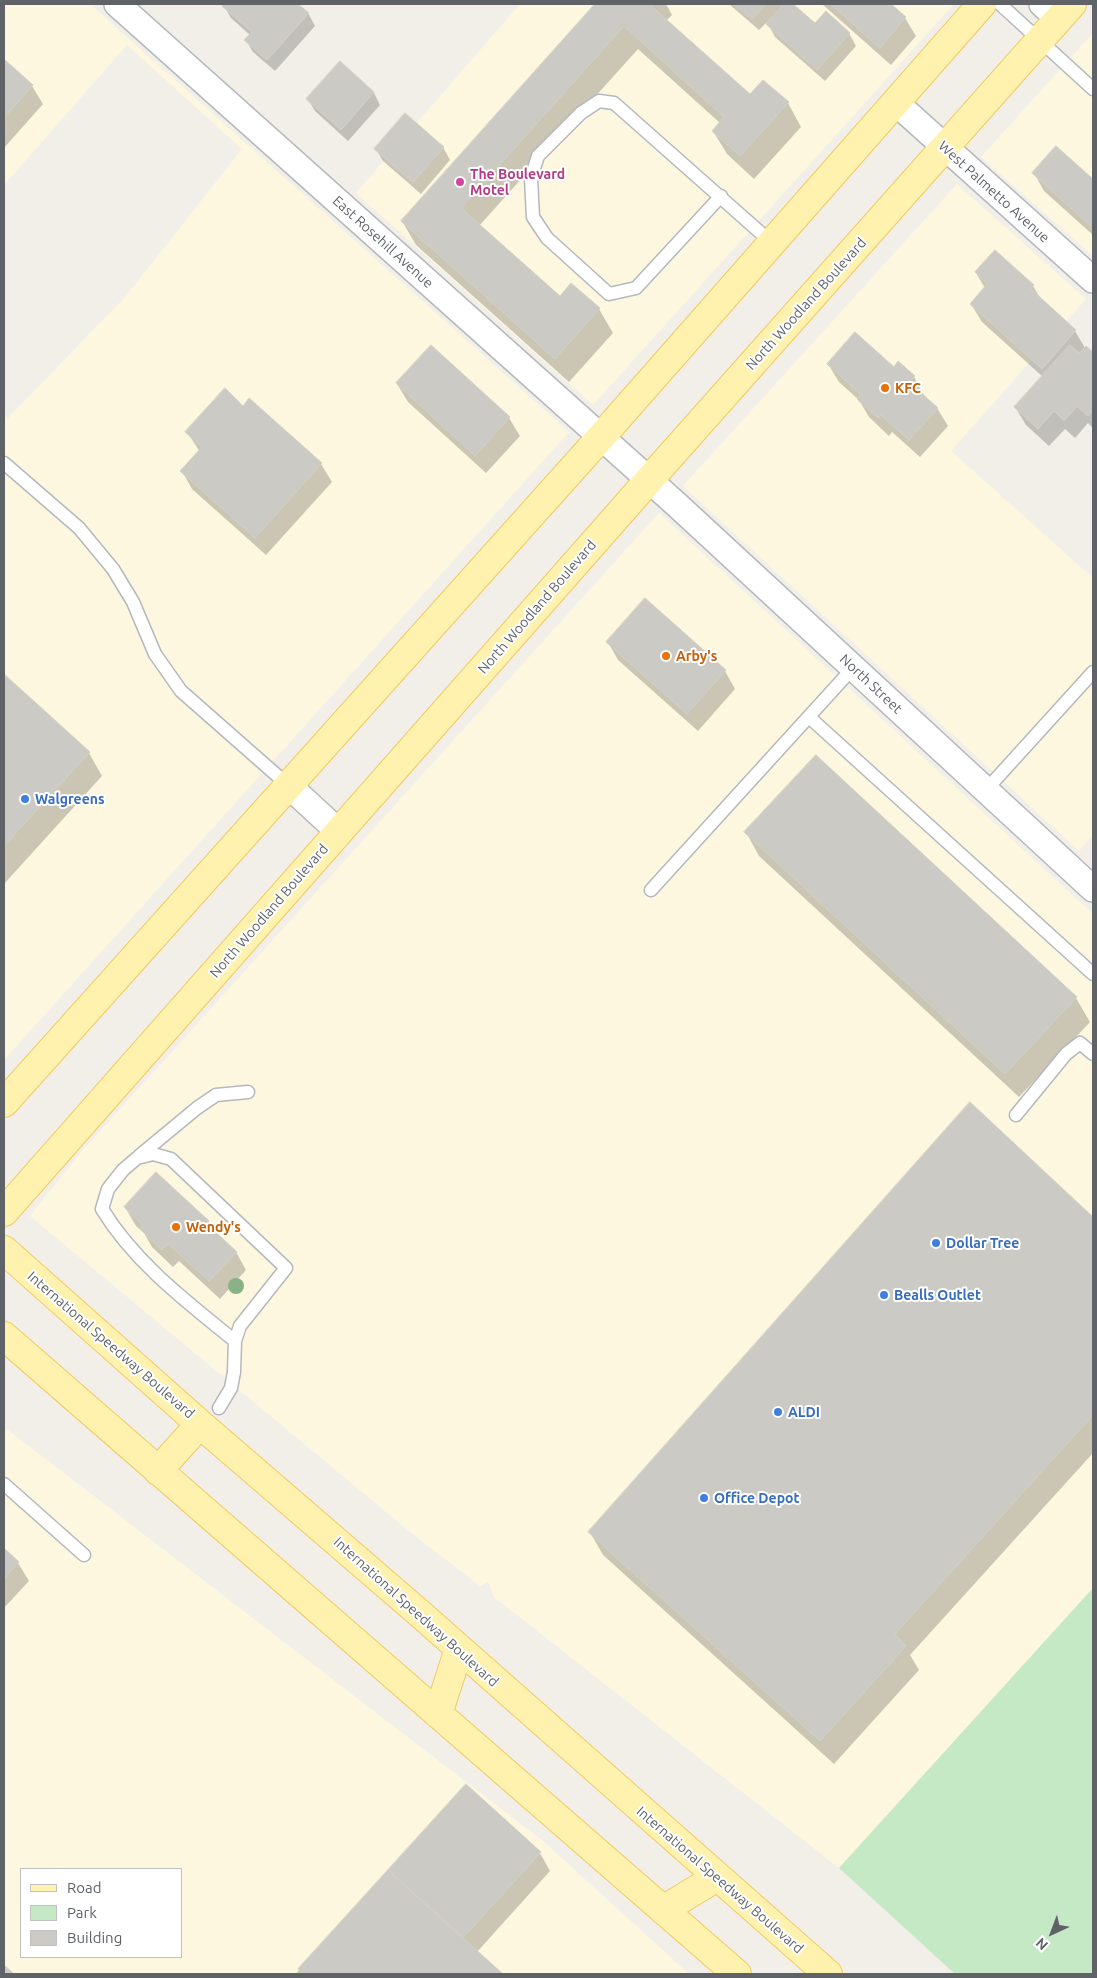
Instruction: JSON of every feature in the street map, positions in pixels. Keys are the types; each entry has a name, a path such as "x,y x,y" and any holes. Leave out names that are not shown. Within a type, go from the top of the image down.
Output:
{"main road":[{"path":"4,1103 44,1056 289,786 601,437 982,4"},
{"name":"North Woodland Boulevard","path":"4,1212 649,480 1040,40 1058,9"},
{"path":"4,1080 44,1056"},
{"name":"International Speedway Boulevard","path":"4,1250 210,1416 459,1650 828,1974"},
{"path":"4,1336 737,1974"},
{"path":"158,1471 210,1416"},
{"path":"438,1714 459,1650"},
{"path":"663,1910 717,1877"}],"street":[{"name":"East Rosehill Avenue","path":"117,4 649,480"},
{"name":"West Palmetto Avenue","path":"895,102 1093,280"},
{"name":"North Street","path":"649,480 1093,889"},
{"path":"289,786 338,832"}],"lane":[{"path":"1000,4 1093,89"},
{"path":"721,196 636,288 609,294 548,238 533,217 531,178 538,156 581,113 599,101 614,103 721,196 771,242"},
{"path":"4,463 79,528 113,569 133,602 155,654 182,691 289,786"},
{"path":"652,890 853,668"},
{"path":"986,790 1093,672"},
{"path":"809,716 1093,974"},
{"path":"1016,1114 1066,1054 1080,1043 1093,1054"},
{"path":"235,1341 184,1300 126,1244 102,1209 108,1189 123,1170 197,1108 216,1096 248,1092"},
{"path":"137,1158 153,1154 171,1159 286,1268 240,1326 235,1341 234,1372 230,1388 210,1416"},
{"path":"4,1484 84,1556"}],"shaded area":[{"path":"4,4 90,4 569,432 4,1060 4,414 8,418 126,296 242,149 127,45 4,185"},
{"path":"520,4 954,4 593,405 356,193"},
{"path":"1093,33 1093,256 981,157"},
{"path":"957,184 1086,299 951,451 1093,578 1093,834 1079,851 683,486"},
{"path":"659,513 1093,914 1093,1588 839,1868 494,1597 488,1582 480,1586 410,1532 30,1216 83,1150"},
{"path":"4,1427 543,1841 689,1974 4,1974"}],"green space":[{"path":"1093,1588 1093,1974 955,1974 839,1868"}],"building":[{"path":"224,4 298,4 309,13 267,60 244,40 252,32 222,6"},
{"name":"The Boulevard Motel","path":"595,4 649,4 750,94 763,80 789,102 740,156 712,131 724,117 624,26 461,208 560,296 571,283 600,308 555,359 401,221"},
{"path":"734,4 766,4 752,19"},
{"path":"784,4 793,4 815,23 826,11 850,33 817,70 766,24"},
{"path":"831,4 891,4 906,17 880,48"},
{"path":"4,59 33,85 4,118"},
{"path":"340,61 374,92 341,130 306,99"},
{"path":"405,113 444,147 413,182 374,149"},
{"path":"1056,146 1093,179 1093,228 1032,173"},
{"path":"995,250 1034,285 1031,289 1076,330 1042,369 970,304 987,284 975,272"},
{"name":"KFC","path":"855,332 894,367 898,361 915,376 909,382 938,408 909,440 881,415 878,418 857,399 861,395 827,364"},
{"path":"431,345 510,417 475,456 396,383"},
{"path":"1070,345 1079,353 1086,346 1093,352 1093,410 1088,416 1077,406 1064,421 1054,411 1038,429 1014,407"},
{"path":"225,388 243,406 249,398 322,463 255,538 180,471 202,447 185,432"},
{"name":"Arby's","path":"645,598 726,670 687,714 606,642"},
{"name":"Walgreens","path":"4,674 90,752 4,846"},
{"path":"816,755 1077,997 1005,1074 744,832"},
{"path":"970,1102 1093,1217 1093,1415 895,1634 906,1646 820,1741 588,1532"},
{"name":"Wendy's","path":"156,1172 209,1221 207,1224 237,1252 209,1281 168,1244 162,1250 140,1229 143,1225 124,1207"},
{"path":"4,1548 19,1562 4,1579"},
{"path":"466,1784 541,1852 463,1938 388,1870"},
{"path":"388,1870 503,1974 304,1974 298,1969"},
{"path":"4,1965 14,1974 4,1974"}],"place":[{"name":"The Boulevard Motel","path":"460,182"},
{"name":"KFC","path":"885,388"},
{"name":"Arby's","path":"666,656"},
{"name":"Walgreens","path":"25,799"},
{"name":"Wendy's","path":"176,1227"},
{"name":"Dollar Tree","path":"936,1243"},
{"name":"Bealls Outlet","path":"884,1295"},
{"name":"ALDI","path":"778,1412"},
{"name":"Office Depot","path":"704,1498"}]}
